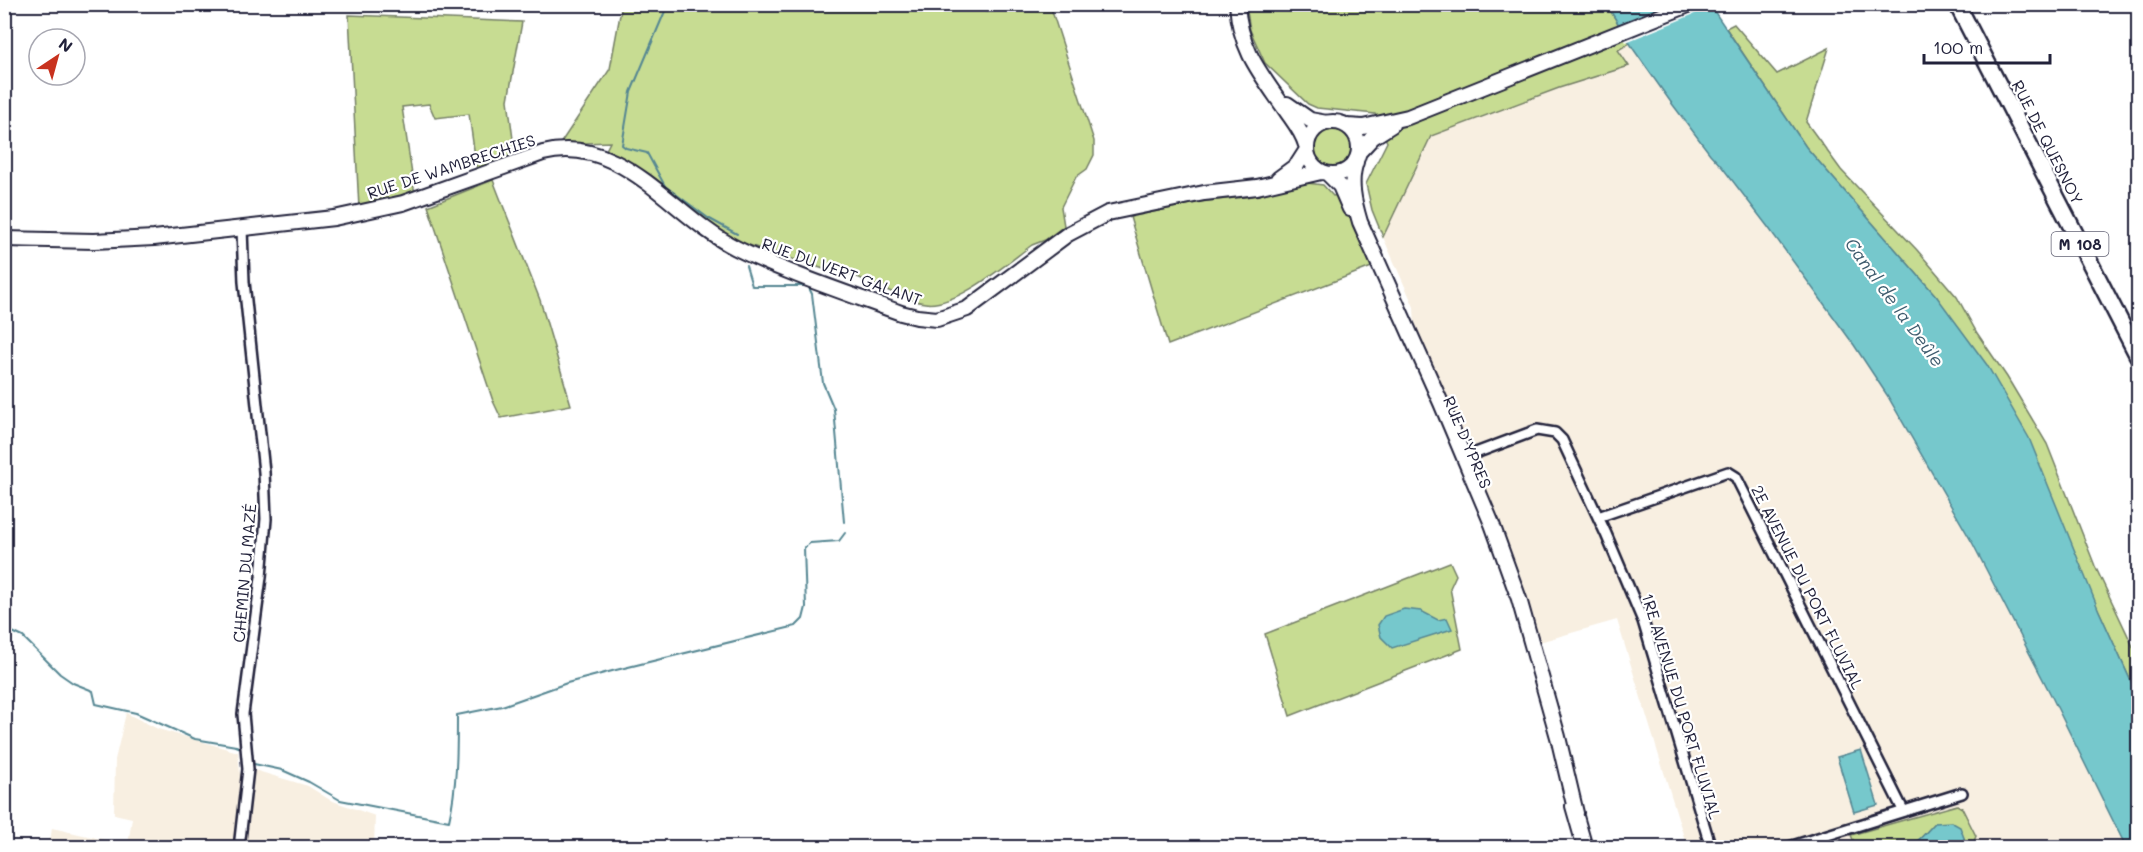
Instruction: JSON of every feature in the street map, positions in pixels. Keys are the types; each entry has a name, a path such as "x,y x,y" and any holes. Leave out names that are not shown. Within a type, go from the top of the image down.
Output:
{"main road":[{"path":"1237,4 1244,45 1257,71 1276,94 1300,130 1310,162 1324,173 1345,172 1373,137 1408,117"},
{"path":"1276,94 1305,118 1363,127 1408,117 1691,4"},
{"name":"RUE DE QUESNOY","path":"1956,4 2139,356"},
{"path":"1265,185 1293,168 1306,148 1312,132 1327,123"},
{"path":"1347,126 1356,137 1357,157"},
{"name":"RUE DE WAMBRECHIES","path":"4,239 124,240 304,222 378,210 416,199 528,157 569,149 588,151 614,160 734,248"},
{"name":"RUE D'YPRES","path":"1357,157 1352,180 1360,222 1485,504 1517,592 1546,700 1556,762 1576,813 1585,848"},
{"name":"RUE D'YPRES","path":"1324,173 1340,186 1370,245"},
{"name":"RUE DU VERT GALANT","path":"734,248 901,313 924,319 942,319 974,305 1061,239 1101,216 1119,210 1204,193 1265,185 1324,173"},
{"name":"RUE D'YPRES","path":"1418,352 1436,411 1472,494 1498,541"}],"street":[{"name":"CHEMIN DU MAZÉ","path":"239,848 248,770 243,714 259,599 266,519 264,472 244,282 242,229"},
{"name":"1RE AVENUE DU PORT FLUVIAL","path":"1465,457 1537,430 1555,433 1562,440 1643,621 1711,848"},
{"name":"2E AVENUE DU PORT FLUVIAL","path":"1598,517 1728,472 1736,477 1903,810"},
{"path":"1786,848 1962,793"}],"shaded area":[{"path":"1630,43 1670,102 1768,227 1854,345 1887,395 1973,544 2126,847 1687,847 1617,620 1536,643 1413,331 1415,328 1414,307 1383,237 1431,136 1559,88 1628,66 1618,50"},
{"path":"126,713 158,729 238,752 240,774 254,770 308,786 330,800 375,816 374,847 49,848 52,828 128,845 132,818 114,814 115,760"}],"green space":[{"path":"622,4 1050,5 1094,141 1094,155 1087,169 1076,177 1061,207 1064,226 1045,240 1032,245 966,292 937,303 913,300 848,273 830,271 727,238 606,150 610,142 560,144 610,69"},
{"path":"1246,5 1607,5 1630,43 1618,50 1629,66 1559,88 1431,136 1383,237 1372,210 1366,184 1387,142 1375,114 1317,108 1308,104 1265,63 1250,30"},
{"path":"349,15 522,22 508,100 515,155 477,171 469,114 435,118 429,104 402,107 415,195 359,208"},
{"path":"1734,24 1777,74 1829,48 1806,122 1841,170 1917,250 1957,297 2047,444 2095,566 2138,657 2138,697 2099,611 1937,297 1806,147 1726,28"},
{"path":"1333,127 1341,128 1348,133 1353,140 1353,156 1348,163 1341,168 1333,169 1325,168 1318,163 1313,156 1312,148 1313,140 1318,133 1325,128"},
{"path":"493,180 540,300 571,405 501,418 493,401 428,206"},
{"path":"1299,182 1323,185 1333,196 1341,195 1374,266 1168,345 1130,217 1200,202 1252,196"},
{"path":"1450,562 1456,575 1450,588 1462,649 1290,716 1265,634"},
{"path":"1957,805 1962,808 1976,836 1972,847 1964,847 1964,838 1935,823 1918,841 1891,843 1883,847 1856,847 1851,835"}],"water":[{"path":"961,5 999,5 987,12"},
{"name":"Canal de la Deûle","path":"1607,5 1710,5 1806,147 1937,297 1987,365 2029,438 2099,611 2138,697 2138,847 2126,847 1973,544 1887,395 1854,345 1768,227 1670,101 1634,50"},
{"path":"1404,609 1421,611 1438,620 1447,618 1452,629 1392,648 1381,637 1378,625 1384,616"},
{"path":"1861,750 1878,805 1854,812 1837,757"},
{"path":"1951,822 1960,827 1964,847 1883,847 1891,844 1913,843 1935,823"}],"pier":[{"path":"1713,4 1714,6 1626,42 1615,25 1666,5"}],"waterway":[{"path":"668,4 631,92 622,145 647,153 665,186 708,218 737,234"},
{"path":"746,266 752,286 808,286 812,294 823,383 834,409 844,522"},
{"path":"254,764 282,770 340,800 449,821 455,782 457,715 502,706 567,683 616,670 796,626 803,619 806,607 804,548 810,543 839,541 845,533"},
{"path":"4,628 23,637 60,674 73,683 93,691 96,704 136,713 195,739 236,746 241,748 243,757"}]}
